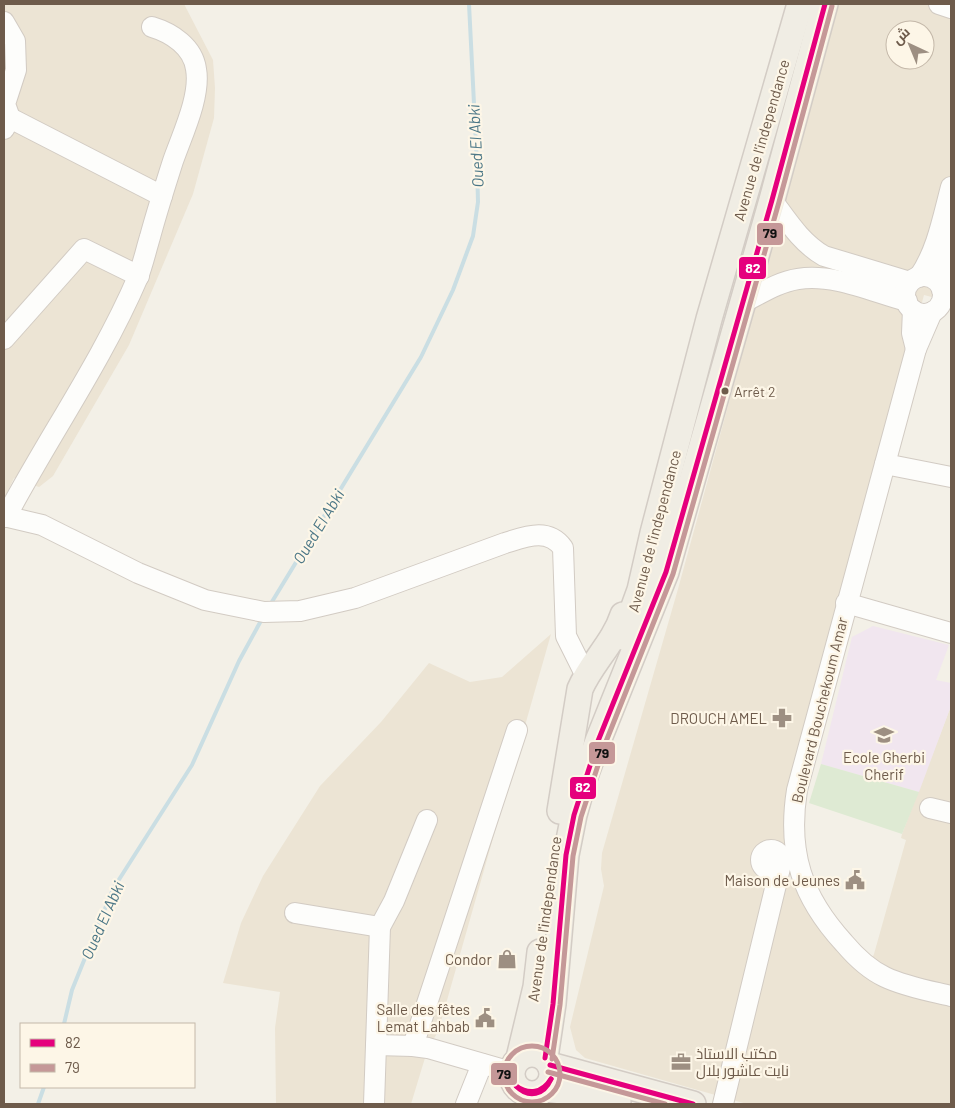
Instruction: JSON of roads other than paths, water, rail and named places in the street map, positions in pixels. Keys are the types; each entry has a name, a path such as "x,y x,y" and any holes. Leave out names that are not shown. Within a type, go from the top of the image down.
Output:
{"main road":[{"name":"Avenue de l'independance","path":"531,1081 536,987 555,838 563,803 602,686 640,590 709,319 800,4"},
{"path":"531,1081 553,1004 566,855 584,779 602,686 666,572 772,200 825,4"},
{"path":"531,1081 601,1096 628,1104"},
{"path":"531,1081 693,1104"}],"street":[{"path":"939,4 951,8"},
{"path":"4,22 16,41 16,70 5,104 7,124 162,196"},
{"path":"152,27 164,31 185,45 192,56 196,70 196,92 162,196 139,276 81,386 5,516 42,525 138,573 205,600 264,612 300,611 355,598 532,534 546,536 557,540 563,548 566,636 602,686"},
{"path":"927,297 928,264 951,187"},
{"path":"772,200 812,250 927,297"},
{"path":"927,297 942,272 951,236"},
{"path":"4,340 84,249 139,276"},
{"path":"742,303 776,285 797,279 816,277 927,297"},
{"name":"Boulevard Bouchekoum Amar","path":"927,297 912,333 916,349 797,790 789,858 824,921 855,955 884,977 951,996"},
{"path":"885,464 951,477"},
{"path":"846,603 951,633"},
{"path":"413,1046 517,730"},
{"path":"930,808 951,813"},
{"path":"374,1104 380,927 394,901 427,820"},
{"path":"723,1104 789,858"},
{"path":"295,913 380,927"},
{"path":"376,1045 428,1048 531,1081"},
{"path":"466,1104 482,1064"}],"waterway":[{"name":"Oued El Abki","path":"270,605 421,357 453,290 473,236 478,202 469,4"},
{"name":"Oued El Abki","path":"64,1023 72,990 113,889 192,765 239,661 263,617"},
{"name":"Oued El Abki","path":"38,1104 44,1088"}],"place":[{"name":"Arrêt 2","path":"725,391"},
{"name":"DROUCH AMEL","path":"782,718"},
{"name":"Ecole Gherbi Cherif","path":"884,735"},
{"name":"Maison de Jeunes","path":"855,880"},
{"name":"Condor","path":"507,959"},
{"name":"Salle des fêtes Lemat Lahbab","path":"485,1018"},
{"name":"مكتب الاستاذ نايت عاشور بلال","path":"681,1062"}]}
